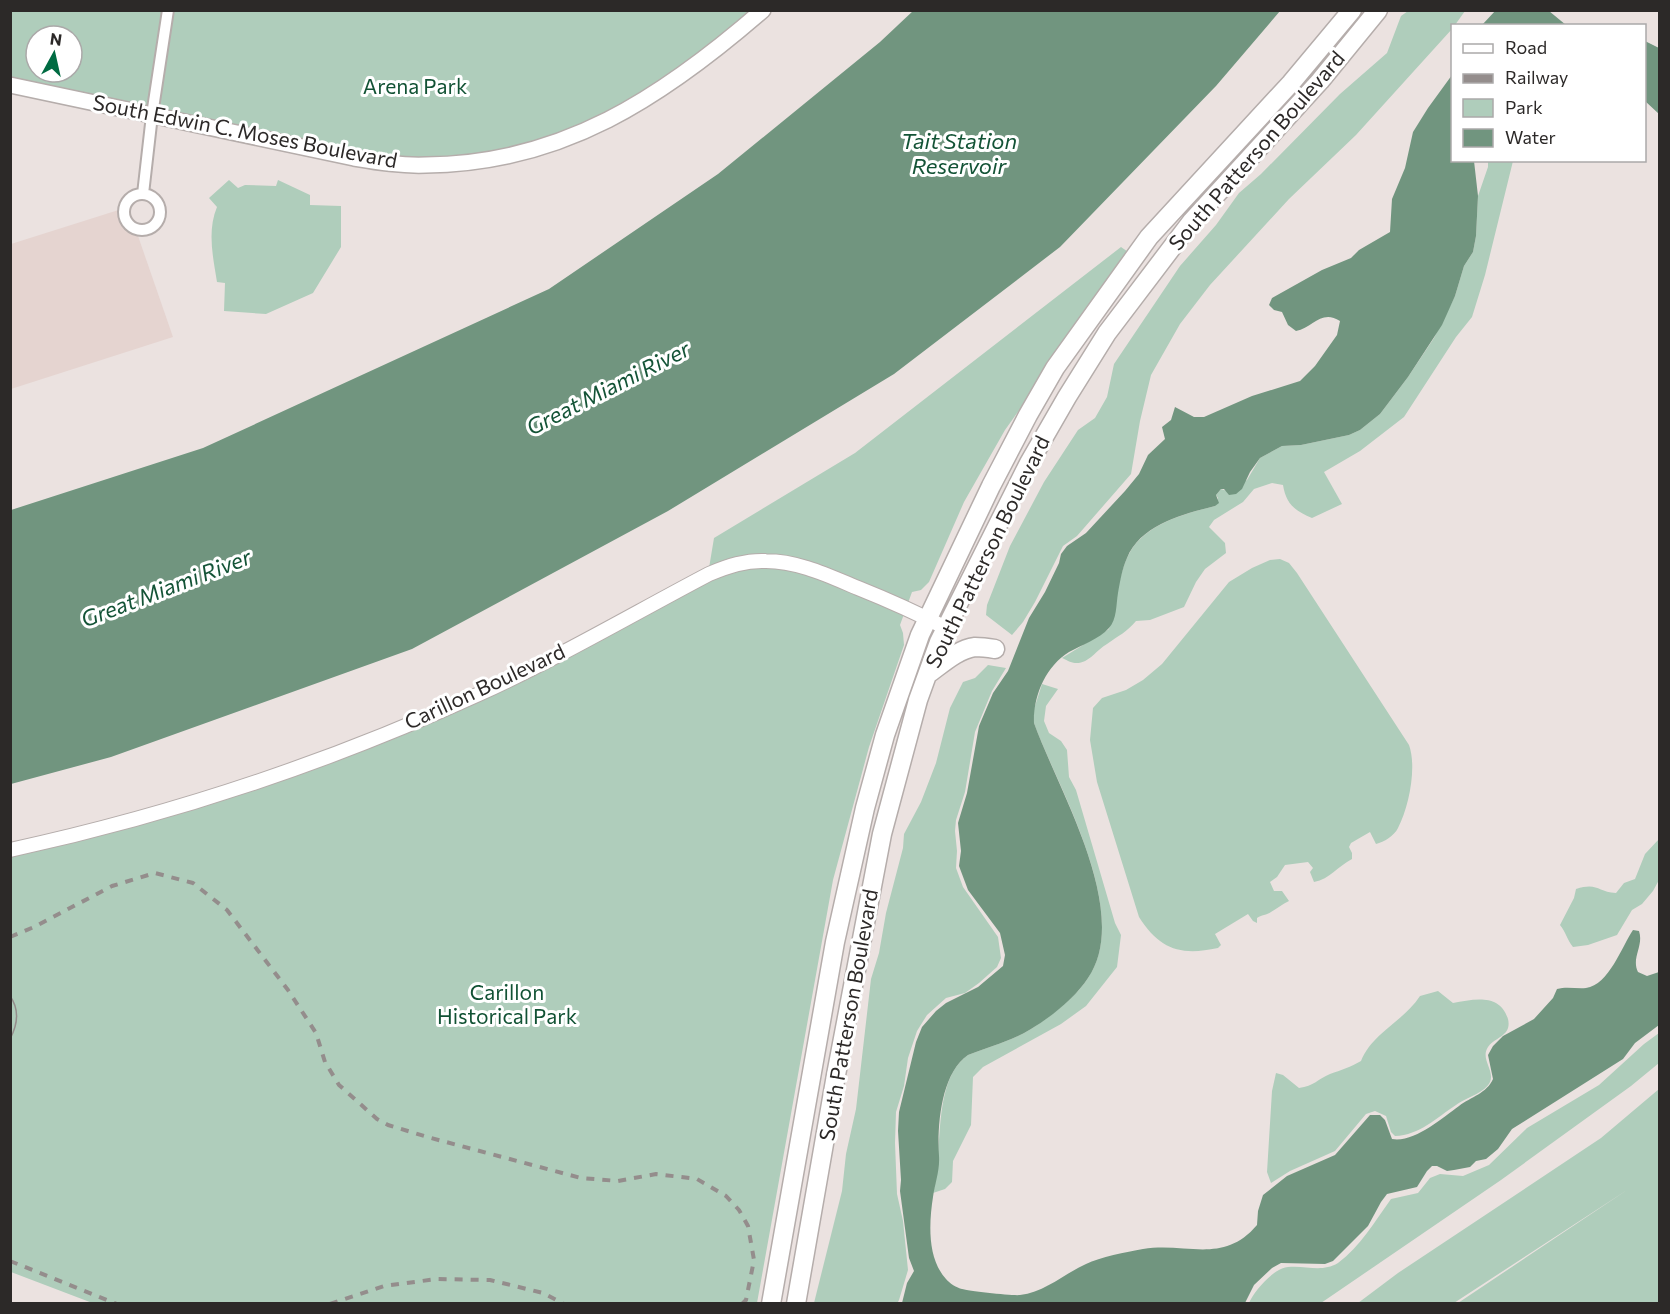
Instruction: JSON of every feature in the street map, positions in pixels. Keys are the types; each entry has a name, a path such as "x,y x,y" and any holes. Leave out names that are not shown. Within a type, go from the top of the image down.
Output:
{"main road":[{"name":"South Edwin C. Moses Boulevard","path":"10,86 354,158 388,163 426,165 506,158 551,145 612,119 670,83 719,47 763,10"},
{"name":"South Patterson Boulevard","path":"771,1304 835,942 865,808 885,735 920,635 1017,435 1055,368 1149,237 1291,83 1352,10"},
{"name":"South Patterson Boulevard","path":"796,1304 836,1075 882,834 918,700 946,628 1029,463 1107,333 1192,221 1320,81 1378,10"},
{"path":"928,674 958,653 968,649 976,647 995,649"}],"street":[{"path":"143,194 168,10"},
{"name":"Carillon Boulevard","path":"10,850 165,811 294,768 410,724 481,693 709,574 729,566 747,562 779,561 803,567 826,574 946,628"}],"shaded area":[{"path":"128,207 173,337 11,389 11,244"}],"green space":[{"name":"Arena Park","path":"11,11 763,11 670,83 551,145 426,165 11,85"},
{"path":"1408,11 1465,11 1456,24 1451,24 1451,30 1356,135 1289,199 1210,285 1180,324 1151,375 1131,474 1077,536 1063,546 1035,602 1012,635 986,615 987,605 1010,546 1044,482 1078,430 1095,418 1107,397 1114,364 1180,266 1216,225 1239,193 1261,174 1340,94 1387,53 1401,16"},
{"path":"1488,162 1513,162 1485,275 1472,317 1456,337 1404,417 1360,451 1324,472 1342,504 1312,518 1292,506 1286,497 1283,485 1272,483 1254,489 1243,502 1214,520 1209,527 1225,543 1226,553 1205,569 1184,607 1150,620 1136,621 1126,631 1080,663 1073,663 1062,658 1109,629 1128,556 1135,545 1154,528 1178,517 1215,506 1218,498 1216,495 1221,489 1227,491 1247,480 1260,458 1282,446 1301,445 1349,435 1360,430 1380,414 1434,338 1455,296 1464,266 1473,252 1478,196"},
{"path":"229,180 238,188 245,185 276,186 278,180 310,195 310,205 341,206 341,247 313,293 266,314 224,311 225,283 217,282 212,244 212,225 217,207 209,198"},
{"name":"Carillon Historical Park","path":"1121,247 1131,254 1005,430 964,502 929,582 921,590 912,592 900,625 904,645 869,747 833,880 757,1303 95,1304 11,1272 10,850 165,811 420,720 708,574 714,538 855,453"},
{"path":"1280,559 1289,563 1297,573 1409,745 1412,775 1405,809 1398,828 1391,836 1376,844 1370,832 1351,843 1349,847 1352,859 1325,878 1314,882 1310,872 1313,868 1308,862 1285,865 1277,877 1270,882 1274,891 1282,891 1289,901 1257,918 1257,923 1248,914 1215,934 1221,945 1218,948 1193,951 1172,948 1155,937 1139,917 1097,782 1090,740 1093,708 1102,698 1126,690 1143,680 1162,664 1229,582 1252,568 1270,560"},
{"path":"988,665 1006,668 992,691 975,732 965,792 956,820 956,868 963,887 998,937 1001,958 997,967 979,983 965,993 946,998 927,1015 917,1031 908,1058 904,1086 896,1112 897,1194 903,1221 908,1270 897,1304 814,1303 842,1191 846,1154 856,1109 871,979 903,848 904,834 921,802 936,763 950,708 963,682 975,678"},
{"path":"1042,684 1058,689 1046,706 1044,721 1049,733 1061,741 1067,750 1069,777 1076,790 1115,923 1121,935 1117,967 1086,1006 1061,1024 983,1067 973,1077 971,1125 953,1161 952,1182 945,1189 933,1193 944,1100 948,1082 956,1067 968,1055 1024,1033 1054,1012 1083,985 1100,951 1102,919 1097,885 1073,814 1034,723 1034,709"},
{"path":"1659,839 1659,880 1653,891 1642,904 1632,910 1617,935 1588,945 1573,947 1560,925 1574,898 1576,889 1593,887 1616,893 1624,883 1635,879 1645,854"},
{"path":"1438,991 1453,1003 1478,999 1493,1001 1504,1011 1508,1029 1486,1051 1486,1060 1491,1073 1487,1086 1427,1125 1404,1135 1395,1136 1391,1132 1386,1116 1375,1111 1366,1114 1335,1151 1290,1171 1271,1183 1267,1172 1272,1091 1276,1073 1283,1075 1299,1088 1361,1061 1373,1042 1420,996"},
{"path":"1659,1033 1659,1063 1631,1086 1501,1180 1321,1303 1249,1303 1265,1281 1283,1268 1326,1268 1338,1263 1360,1242 1391,1199 1418,1193 1430,1178 1440,1174 1463,1176 1489,1165 1527,1128 1599,1085"},
{"path":"1659,1089 1659,1303 1458,1303 1627,1190 1454,1303 1358,1303 1398,1273 1601,1138"}],"water":[{"name":"Tait Station Reservoir","path":"914,10 1280,11 1216,86 1060,247 894,374 668,511 412,649 111,757 11,784 11,510 203,448 549,289 718,174 880,42"},
{"path":"1496,10 1549,11 1565,24 1483,24"},
{"path":"1646,42 1659,48 1659,114 1646,102"},
{"path":"1451,76 1451,162 1474,162 1478,196 1476,236 1473,252 1464,266 1455,296 1442,325 1408,377 1380,414 1360,430 1349,435 1301,445 1282,446 1260,458 1242,489 1236,494 1229,495 1221,489 1216,495 1219,503 1215,506 1165,522 1142,537 1125,562 1112,624 1090,642 1061,658 1042,683 1036,702 1034,723 1073,815 1097,885 1102,919 1100,951 1088,978 1076,993 1047,1019 1024,1033 968,1055 952,1074 946,1087 940,1116 939,1166 931,1218 932,1251 935,1261 946,1279 958,1288 1020,1295 1038,1290 1086,1264 1113,1255 1143,1249 1204,1249 1231,1245 1257,1225 1263,1195 1287,1176 1335,1155 1370,1115 1380,1115 1385,1120 1392,1139 1400,1139 1427,1128 1483,1091 1493,1079 1488,1055 1493,1046 1503,1036 1534,1019 1553,998 1557,989 1586,988 1602,980 1633,930 1639,931 1640,936 1636,962 1638,972 1647,976 1659,972 1659,1025 1635,1043 1623,1059 1512,1129 1498,1149 1486,1159 1476,1161 1470,1167 1447,1171 1432,1166 1417,1187 1387,1194 1368,1226 1333,1261 1325,1264 1281,1263 1272,1268 1254,1285 1245,1303 902,1303 907,1283 914,1271 909,1258 900,1191 899,1112 916,1042 922,1027 936,1011 946,1003 978,987 1003,966 1005,955 1000,933 968,890 959,866 961,851 958,823 967,793 979,726 993,693 1008,671 1029,618 1045,592 1061,554 1067,546 1086,533 1139,474 1148,455 1165,439 1162,427 1171,420 1175,407 1194,417 1204,417 1252,396 1300,381 1315,366 1337,335 1340,321 1328,317 1322,318 1296,331 1288,325 1282,312 1274,310 1269,305 1272,298 1322,270 1351,258 1359,250 1390,232 1392,199 1405,168 1413,132"}],"tram line":[{"path":"10,996 17,1012 15,1028 10,1039"}],"railway":[{"path":"10,937 112,886 155,873 193,883 227,910 288,990 316,1033 325,1062 339,1085 377,1119 388,1125 431,1138 581,1178 618,1181 656,1174 697,1179 726,1196 739,1210 748,1226 754,1260 746,1300 742,1304"},
{"path":"10,1261 117,1304"},
{"path":"330,1304 384,1286 437,1279 490,1280 543,1293 564,1304"}],"water label":[{"name":"Great Miami River","path":"608,388"},
{"name":"Great Miami River","path":"166,588"}]}
